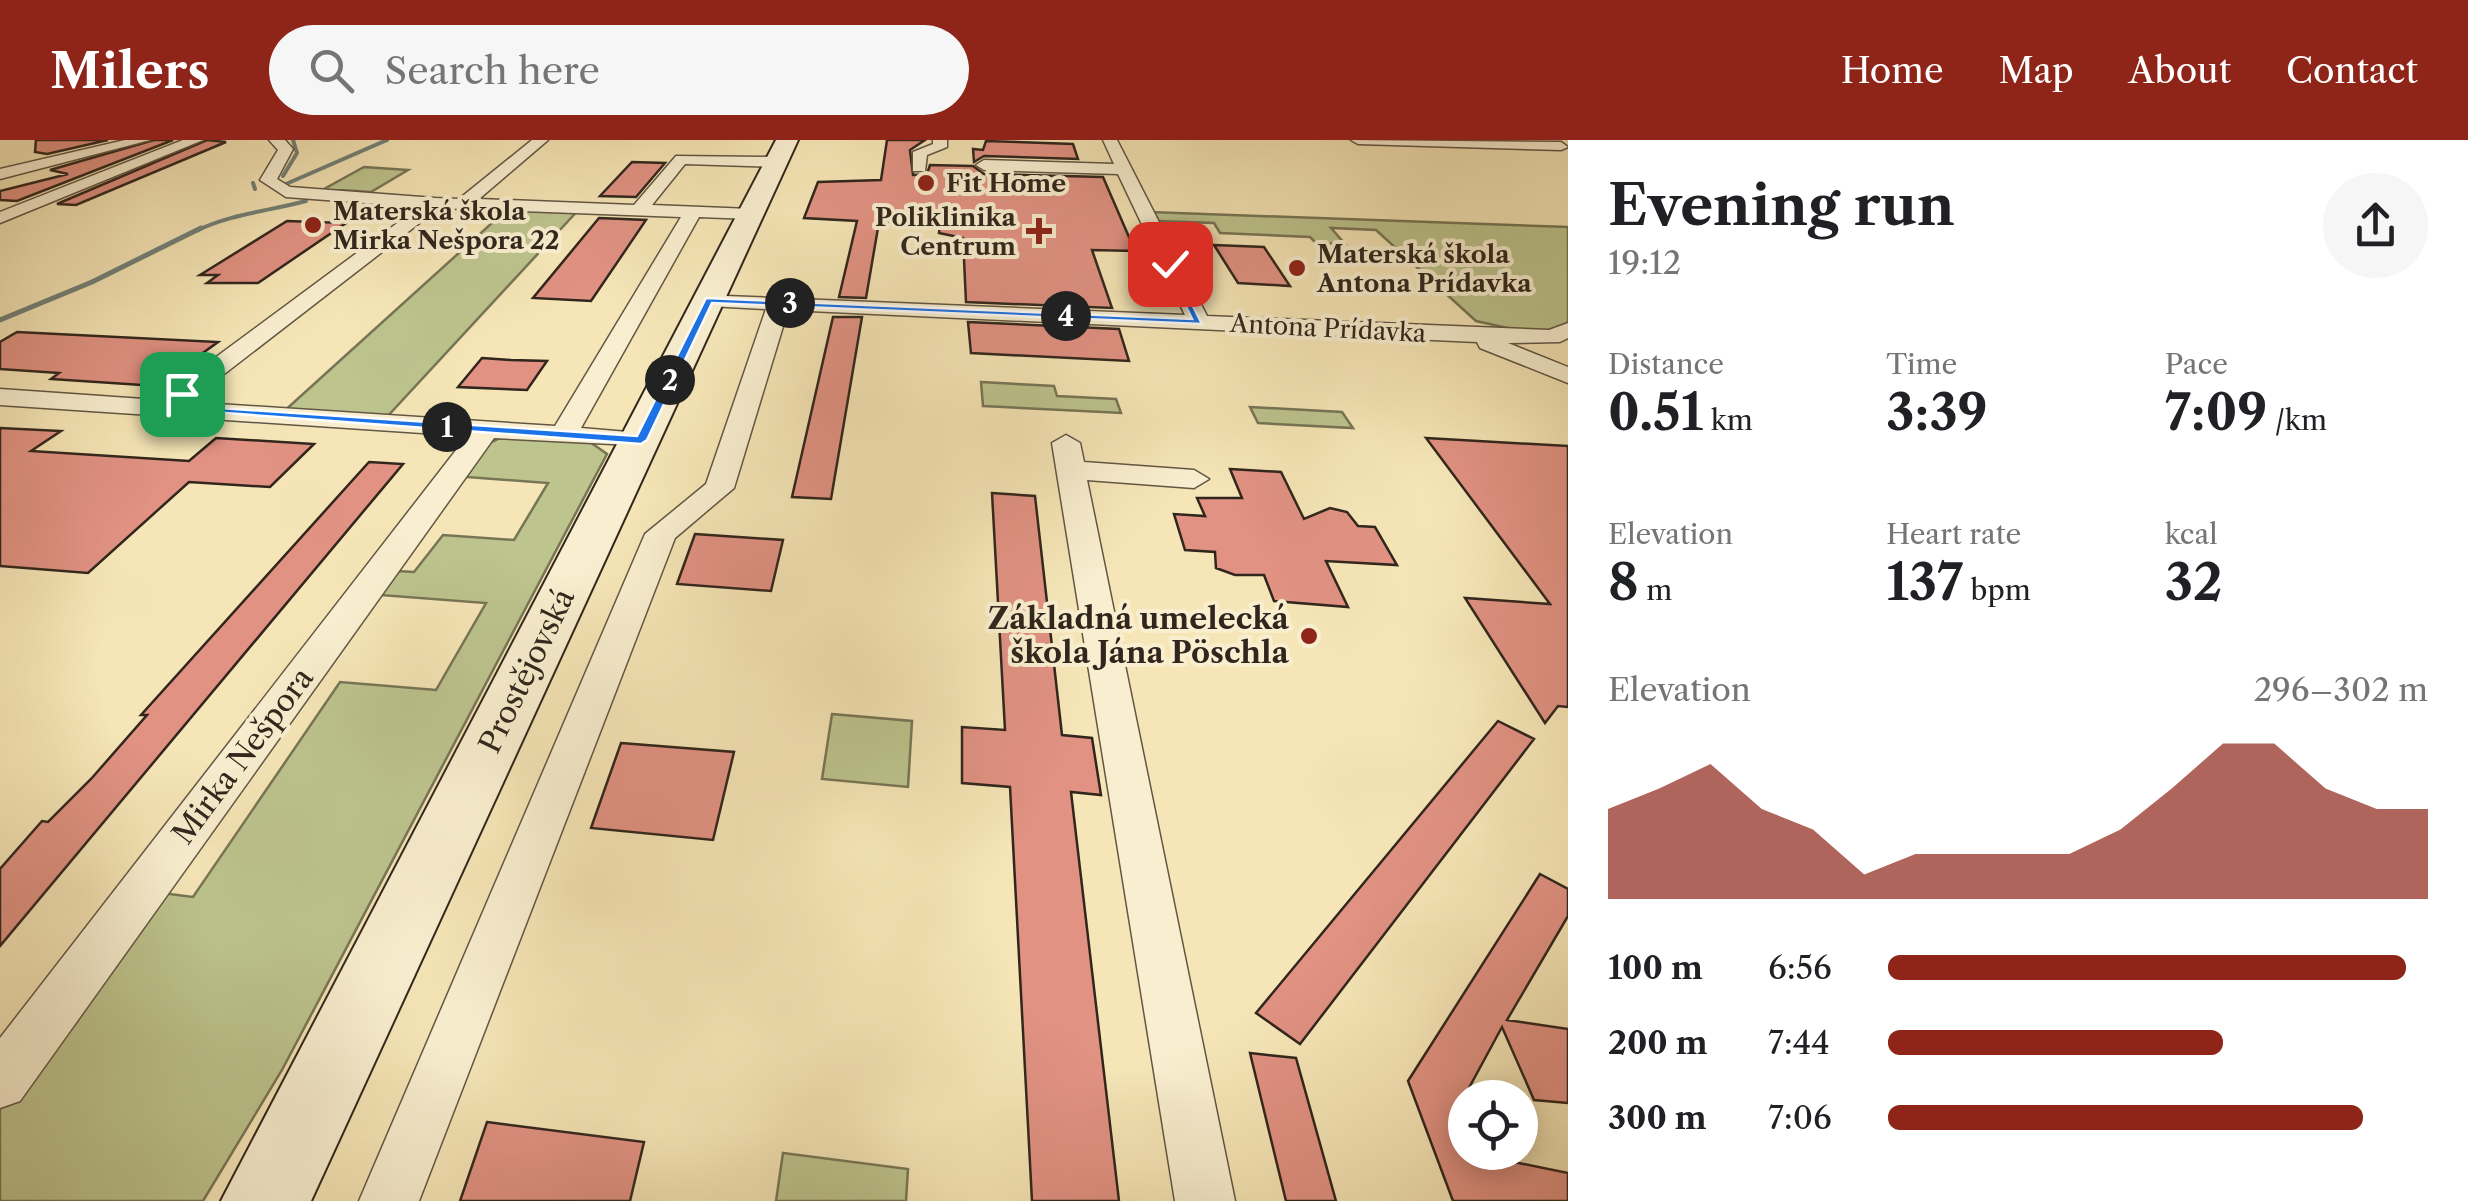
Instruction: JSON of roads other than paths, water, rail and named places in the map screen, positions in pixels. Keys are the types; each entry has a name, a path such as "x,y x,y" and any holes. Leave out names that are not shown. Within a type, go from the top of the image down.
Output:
{"street":[{"path":"2,174 143,140"},
{"path":"0,218 196,140"},
{"path":"276,140 286,149 270,171 272,185 302,196 693,212"},
{"path":"464,204 542,140"},
{"path":"919,168 920,152 940,147 940,140"},
{"path":"1110,140 1198,322"},
{"path":"1358,140 1561,145"},
{"path":"0,154 48,161"},
{"path":"639,210 681,159 757,164"},
{"path":"562,435 693,212 757,164"},
{"name":"Prostějovská","path":"264,1201 709,300 757,164"},
{"path":"984,165 1124,169"},
{"path":"2,174 30,185 82,186"},
{"path":"164,408 434,203"},
{"name":"Antona Prídavka","path":"709,300 1467,335 1560,334"},
{"path":"389,1201 660,534 719,488 779,303"},
{"name":"Antona Prídavka","path":"1541,365 1560,334"},
{"name":"Antona Prídavka","path":"1467,335 1568,376"},
{"path":"0,397 641,440"},
{"name":"Mirka Nešpora","path":"0,1082 486,430"},
{"path":"1194,479 1068,457 1205,1201"}],"waterway":[{"path":"283,176 297,153 293,140"},
{"path":"286,184 387,140"},
{"path":"253,183 255,189"},
{"path":"196,231 306,201"},
{"path":"0,320 92,282 201,228"}],"place":[{"name":"Fit Home","path":"926,183"},
{"name":"Materská škola Mirka Nešpora 22","path":"313,225"},
{"name":"Poliklinika Centrum","path":"1039,231"},
{"name":"Materská škola Antona Prídavka","path":"1297,268"},
{"name":"Základná umelecká škola Jána Pöschla","path":"1309,636"}]}
